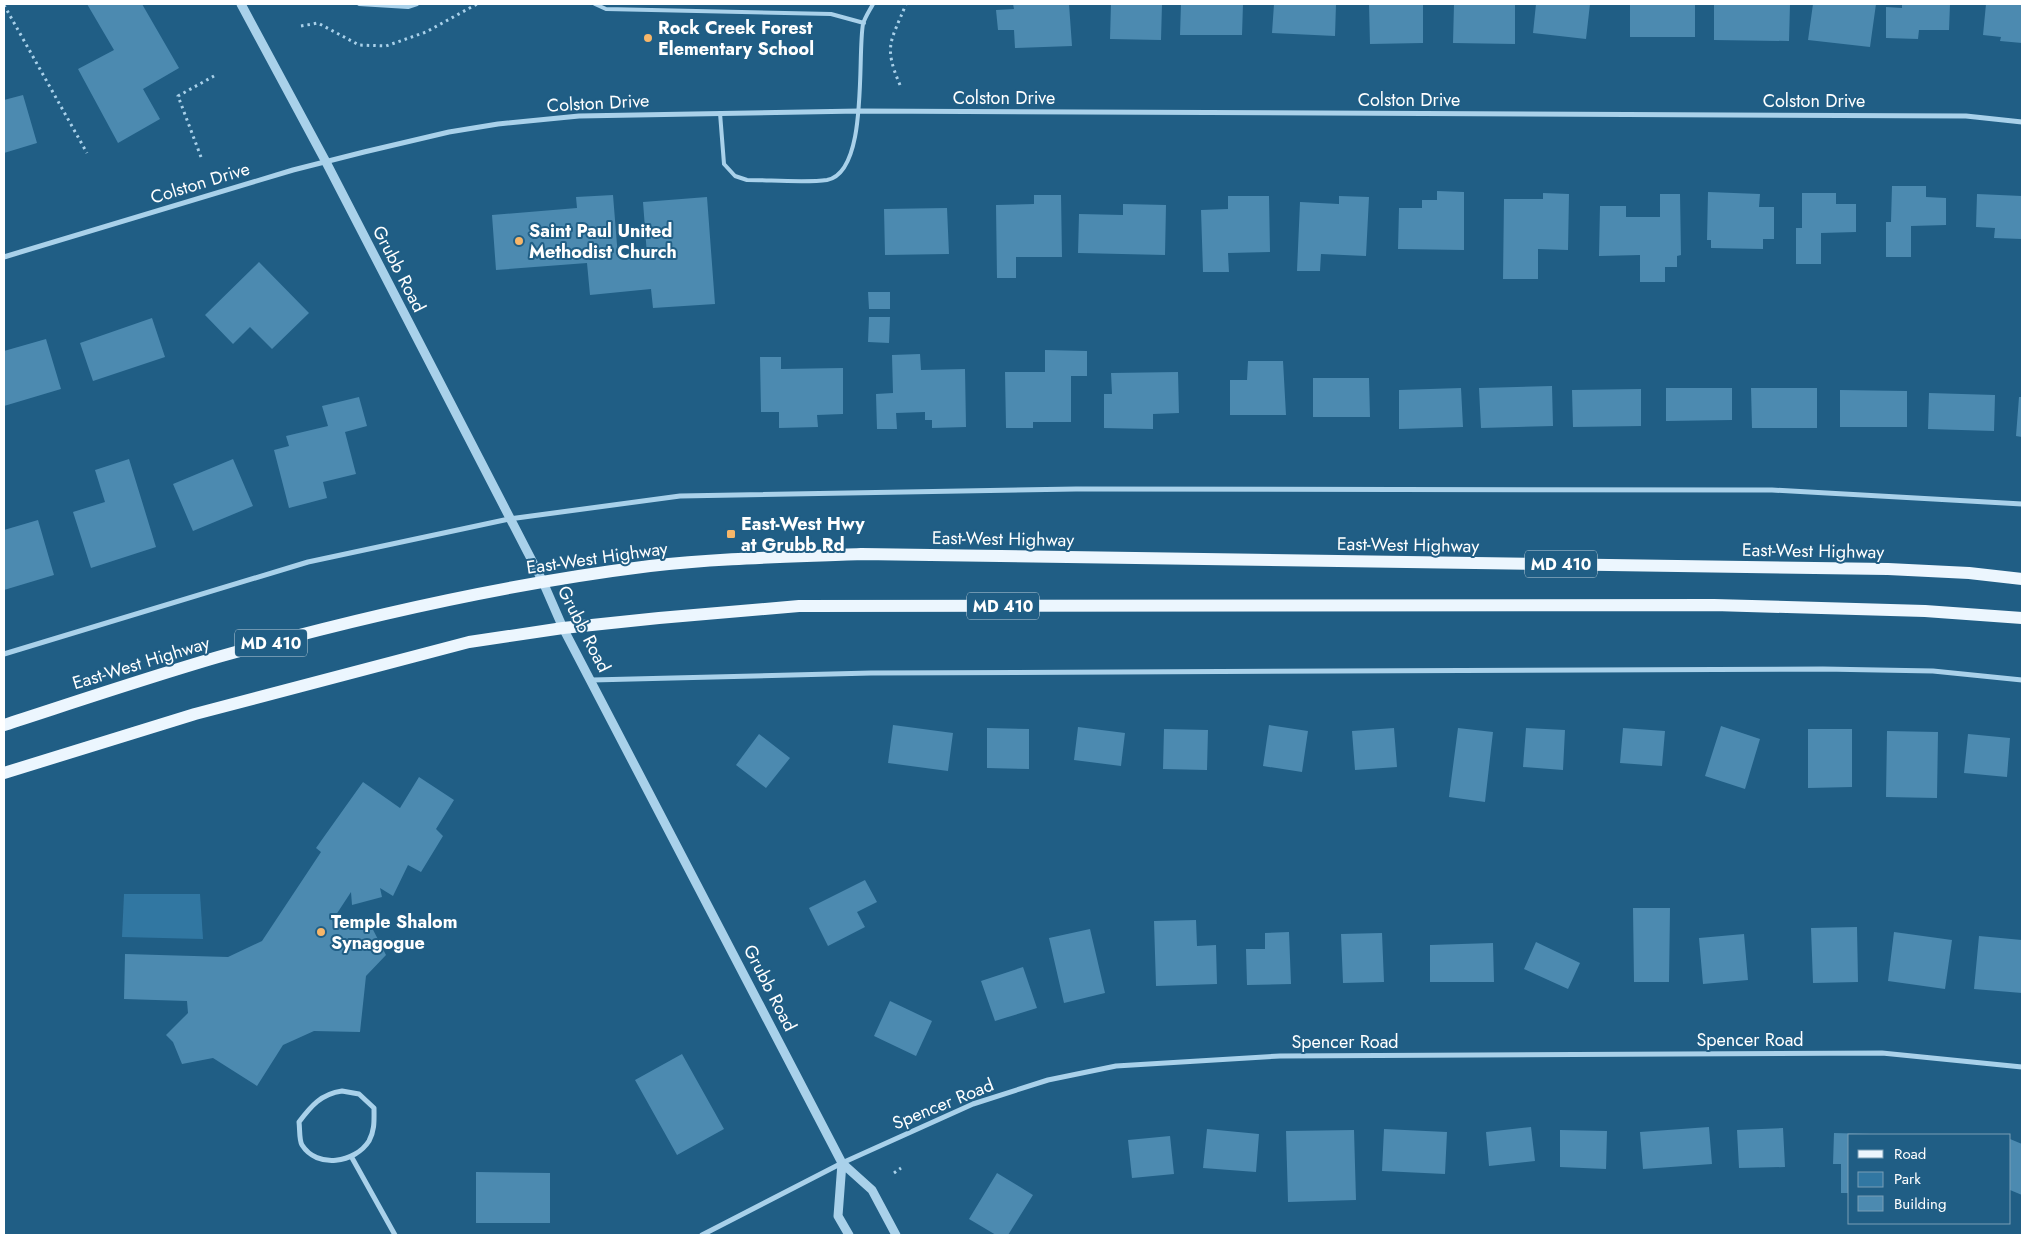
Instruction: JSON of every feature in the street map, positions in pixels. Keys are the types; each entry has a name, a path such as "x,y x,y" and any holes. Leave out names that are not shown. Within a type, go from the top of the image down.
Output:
{"main road":[{"name":"East-West Highway","path":"4,725 217,658 344,624 460,597 543,582 650,566 708,561 862,554 1888,569 1968,573 2022,579"},
{"name":"MD 410","path":"4,772 195,714 460,645 563,628 799,606 1714,605 1925,611 2022,618"}],"street":[{"name":"Grubb Road","path":"241,4 326,162 543,582 563,628 592,680 842,1162 872,1190 896,1235"},
{"name":"Colston Drive","path":"4,257 284,172 448,132 498,124 580,116 859,111 1966,116 2022,122"},
{"path":"4,654 308,562 509,519 680,496 1076,489 1772,490 2022,504"},
{"path":"592,680 871,673 1823,669 1933,671 2022,680"},
{"name":"Spencer Road","path":"702,1235 842,1162 973,1104 1048,1080 1116,1066 1280,1056 1882,1053 2022,1067"},
{"path":"342,1091 359,1094 374,1108 375,1126 368,1143 351,1156 335,1161 320,1159 309,1153 301,1144 299,1122 312,1104 329,1093 342,1091"},
{"path":"351,1156 395,1235"},
{"path":"842,1162 838,1216 848,1235"}],"lane":[{"path":"359,4 408,7 417,4"},
{"path":"594,4 606,9 831,14 864,23"},
{"path":"720,113 724,164 735,176 747,180 828,180 842,173 850,156 859,111 864,23 873,4"}],"path":[{"path":"301,26 318,23 359,45 386,46 426,32 477,4"},
{"path":"900,85 892,66 888,49 906,4"},
{"path":"4,5 87,153"},
{"path":"201,157 178,96 214,76"},
{"path":"894,1173 901,1168"}],"green space":[{"path":"124,894 200,894 203,939 122,937"}],"building":[{"path":"87,4 142,4 179,68 143,89 160,119 118,143 78,69 114,50"},
{"path":"1013,4 1069,4 1072,46 1015,48 1014,30 998,30 996,10 1014,9"},
{"path":"1111,4 1162,4 1161,40 1110,39"},
{"path":"1181,4 1243,4 1242,35 1180,35"},
{"path":"1274,4 1336,4 1335,36 1272,33"},
{"path":"1369,4 1423,4 1423,43 1370,44"},
{"path":"1454,4 1515,4 1515,44 1453,43"},
{"path":"1536,4 1590,4 1586,39 1533,33"},
{"path":"1630,4 1695,4 1695,37 1630,37"},
{"path":"1714,4 1790,4 1789,41 1714,40"},
{"path":"1813,4 1876,4 1870,47 1808,40"},
{"path":"1902,4 1950,4 1949,30 1919,30 1918,39 1886,38 1886,7 1902,8"},
{"path":"1986,4 2022,4 2022,43 2000,41 2001,37 1983,35"},
{"path":"23,95 37,143 4,153 4,100"},
{"path":"1892,186 1926,186 1926,197 1946,198 1946,225 1911,226 1911,257 1886,257 1886,222 1891,222"},
{"path":"1437,191 1464,192 1464,250 1398,249 1399,208 1422,208 1422,200 1437,200"},
{"path":"1708,192 1760,194 1759,207 1774,207 1774,239 1763,239 1763,249 1711,248 1711,240 1707,240"},
{"path":"1543,193 1569,194 1568,250 1538,249 1538,279 1503,279 1504,199 1543,199"},
{"path":"1802,193 1836,193 1836,204 1856,204 1856,232 1821,233 1821,264 1796,264 1796,228 1802,228"},
{"path":"1660,194 1680,194 1681,255 1677,256 1677,267 1665,267 1665,282 1640,282 1640,255 1599,256 1600,206 1626,206 1626,217 1660,217"},
{"path":"1977,194 2022,196 2022,239 1994,238 1995,228 1976,227"},
{"path":"613,195 618,257 647,255 643,202 707,197 715,304 653,308 651,289 590,295 587,263 496,270 492,215 577,208 576,197"},
{"path":"1034,195 1061,195 1062,257 1016,257 1016,278 997,278 996,205 1034,204"},
{"path":"1228,196 1269,196 1270,252 1228,253 1229,272 1203,272 1201,210 1228,209"},
{"path":"1339,196 1369,197 1366,256 1321,254 1320,271 1297,271 1300,202 1339,204"},
{"path":"1123,204 1166,205 1165,255 1078,253 1079,214 1123,215"},
{"path":"947,208 949,254 885,255 884,209"},
{"path":"259,262 309,313 272,349 250,327 233,344 205,315"},
{"path":"868,292 890,292 890,309 869,309"},
{"path":"869,317 890,317 889,343 868,342"},
{"path":"152,318 165,357 93,381 80,343"},
{"path":"46,339 61,389 4,406 4,351"},
{"path":"1045,350 1087,351 1087,376 1071,376 1071,422 1033,422 1033,428 1006,428 1005,372 1045,372"},
{"path":"920,354 921,370 965,369 966,427 932,428 932,420 925,420 925,412 896,413 897,429 877,429 876,394 893,393 892,355"},
{"path":"760,357 781,357 781,369 843,368 843,414 817,415 818,427 779,428 779,412 761,412"},
{"path":"1248,361 1283,361 1286,415 1230,415 1230,380 1247,380"},
{"path":"1178,372 1179,413 1153,414 1153,429 1104,428 1104,394 1112,394 1111,373"},
{"path":"1313,378 1369,378 1370,417 1313,417"},
{"path":"1552,386 1553,426 1481,428 1479,388"},
{"path":"1461,388 1463,427 1399,429 1399,390"},
{"path":"1666,388 1732,388 1732,420 1666,421"},
{"path":"1751,388 1817,388 1817,428 1752,428"},
{"path":"1641,389 1641,426 1573,427 1572,390"},
{"path":"1840,390 1907,391 1907,427 1840,427"},
{"path":"1929,393 1995,395 1994,431 1928,429"},
{"path":"359,397 367,426 345,432 356,474 323,482 327,498 289,508 274,450 289,446 286,436 328,426 322,406"},
{"path":"2019,397 2022,397 2022,437 2016,436"},
{"path":"129,459 156,547 91,568 73,512 105,502 95,470"},
{"path":"233,459 253,506 193,531 173,484"},
{"path":"38,520 54,575 4,590 4,530"},
{"path":"893,725 953,733 948,771 888,763"},
{"path":"1269,725 1308,731 1302,772 1263,766"},
{"path":"1721,726 1760,739 1745,789 1705,776"},
{"path":"1078,727 1125,733 1121,766 1074,760"},
{"path":"987,728 1029,729 1029,769 987,768"},
{"path":"1394,728 1397,767 1355,770 1352,731"},
{"path":"1458,728 1493,732 1485,802 1449,797"},
{"path":"1526,728 1565,730 1563,770 1523,767"},
{"path":"1623,728 1665,731 1662,766 1620,763"},
{"path":"1164,729 1208,730 1207,770 1163,769"},
{"path":"1808,729 1852,729 1852,787 1808,788"},
{"path":"1887,731 1938,732 1937,798 1886,797"},
{"path":"759,734 790,758 766,788 736,765"},
{"path":"1968,734 2010,738 2007,777 1964,773"},
{"name":"Temple Shalom Synagogue","path":"419,777 454,800 436,829 443,836 421,872 408,865 393,896 380,888 382,897 352,905 351,892 332,921 337,923 367,918 386,955 366,976 360,1032 314,1031 283,1045 257,1086 213,1058 182,1064 173,1042 166,1035 188,1013 187,1001 124,999 125,954 228,957 262,941 321,852 316,848 363,782 400,808"},
{"path":"865,880 877,902 857,912 865,927 828,946 809,908"},
{"path":"1633,908 1670,908 1669,982 1634,982"},
{"path":"1196,920 1197,946 1216,945 1217,984 1156,986 1154,921"},
{"path":"1857,927 1858,982 1813,983 1811,928"},
{"path":"1090,929 1105,993 1064,1003 1049,938"},
{"path":"1289,932 1291,984 1247,985 1246,949 1265,949 1265,933"},
{"path":"1894,932 1952,940 1945,989 1888,981"},
{"path":"1382,933 1384,982 1343,983 1341,934"},
{"path":"1744,934 1748,980 1703,984 1699,938"},
{"path":"1979,936 2022,940 2022,993 1974,989"},
{"path":"1536,942 1580,963 1568,989 1524,969"},
{"path":"1493,943 1494,982 1430,982 1430,945"},
{"path":"1023,967 1037,1008 995,1021 981,981"},
{"path":"890,1001 932,1021 916,1056 874,1036"},
{"path":"682,1054 724,1129 677,1155 635,1080"},
{"path":"1531,1127 1535,1161 1489,1166 1486,1132"},
{"path":"1709,1127 1712,1164 1643,1169 1640,1132"},
{"path":"1783,1128 1785,1167 1739,1168 1737,1130"},
{"path":"1207,1129 1259,1134 1256,1172 1203,1168"},
{"path":"1384,1129 1447,1132 1445,1174 1382,1171"},
{"path":"1354,1130 1356,1200 1288,1202 1286,1131"},
{"path":"1560,1130 1607,1131 1606,1169 1560,1167"},
{"path":"1834,1133 1871,1134 1848,1134 1848,1193 1841,1193 1841,1164 1833,1164"},
{"path":"1170,1136 1174,1174 1132,1178 1128,1140"},
{"path":"2011,1139 2022,1144 2022,1195 2011,1190"},
{"path":"476,1172 550,1173 550,1223 476,1223"},
{"path":"997,1173 1033,1195 1008,1235 996,1235 969,1219"}],"place":[{"name":"Rock Creek Forest Elementary School","path":"648,38"},
{"name":"Saint Paul United Methodist Church","path":"519,241"},
{"name":"East-West Hwy at Grubb Rd","path":"731,534"},
{"name":"Temple Shalom Synagogue","path":"321,932"}]}
